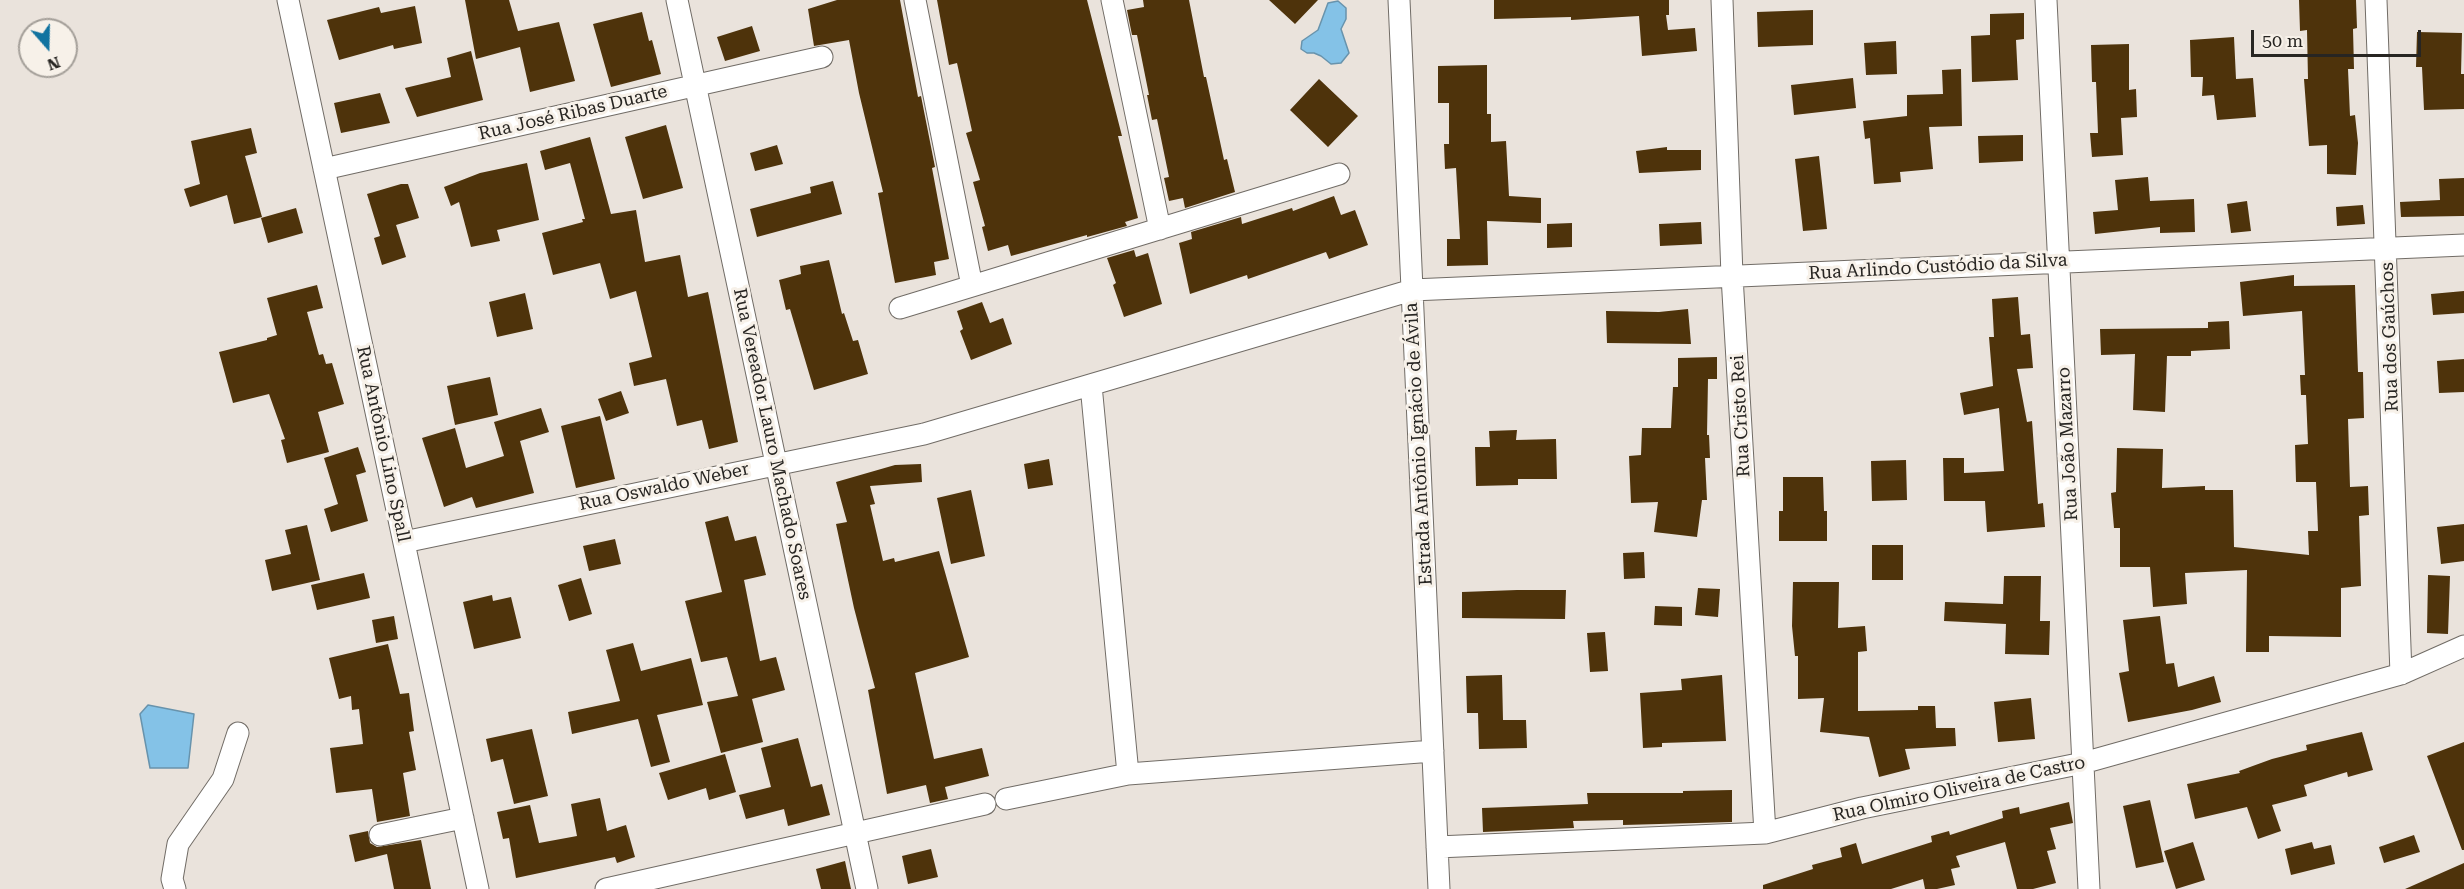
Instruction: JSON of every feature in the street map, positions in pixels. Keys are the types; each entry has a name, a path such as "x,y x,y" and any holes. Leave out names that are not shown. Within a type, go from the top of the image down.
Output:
{"street":[{"name":"Rua Antônio Lino Spall","path":"288,0 478,889"},
{"name":"Rua Vereador Lauro Machado Soares","path":"678,0 867,889"},
{"path":"915,0 972,286"},
{"path":"1112,0 1161,229"},
{"name":"Estrada Antônio Ignácio de Ávila","path":"1399,0 1439,889"},
{"name":"Rua Cristo Rei","path":"1722,0 1732,276 1765,832"},
{"name":"Rua João Mazarro","path":"2046,0 2089,889"},
{"name":"Rua dos Gaúchos","path":"2376,0 2401,675"},
{"name":"Rua José Ribas Duarte","path":"324,169 822,57"},
{"path":"900,308 1339,174"},
{"name":"Rua Arlindo Custódio da Silva","path":"1091,385 1412,290 2464,245"},
{"path":"1091,385 1128,774"},
{"name":"Rua Oswaldo Weber","path":"404,542 924,434 1091,385"},
{"name":"Rua Olmiro Oliveira de Castro","path":"1437,848 1765,832 1862,808 2083,763 2401,675 2464,646"},
{"path":"175,889 172,879 178,844 223,779 238,733"},
{"path":"1006,799 1128,774 1433,751"},
{"path":"606,889 854,831 985,804"},
{"path":"380,835 463,818"}],"water":[{"path":"1338,1 1346,8 1346,19 1341,29 1349,53 1341,63 1331,64 1321,56 1301,49 1302,41 1318,30 1328,3"},
{"path":"148,705 194,714 188,768 150,768 140,714"}],"building":[{"path":"465,0 509,0 518,31 559,22 575,81 530,92 520,47 476,59"},
{"path":"837,0 900,0 918,97 921,96 935,167 932,168 949,259 934,262 936,275 895,283 878,193 883,192 859,93 849,40 814,46 808,9"},
{"path":"937,0 1087,0 1122,136 1118,136 1138,218 1125,222 1127,226 1011,256 1008,245 988,251 982,227 985,226 973,182 980,180 966,133 972,131 957,63 949,65"},
{"path":"1143,0 1189,0 1204,77 1206,77 1224,160 1227,159 1235,192 1185,208 1183,198 1169,201 1164,178 1169,177 1157,119 1152,120 1137,35 1132,35 1127,10 1144,7"},
{"path":"1269,0 1318,0 1295,24"},
{"path":"1494,0 1669,0 1669,15 1666,15 1668,30 1695,28 1697,51 1642,56 1639,16 1571,20 1571,17 1494,19"},
{"path":"2299,0 2356,0 2357,28 2353,29 2354,69 2348,69 2350,116 2355,115 2358,143 2356,175 2327,174 2327,145 2309,146 2304,79 2308,79 2307,30 2300,31"},
{"path":"415,6 422,43 394,49 393,45 339,60 327,20 379,7 381,13"},
{"path":"1813,10 1813,45 1758,47 1757,12"},
{"path":"642,12 649,41 652,40 661,74 611,87 593,24"},
{"path":"2024,13 2024,39 2016,40 2018,80 1972,82 1971,36 1990,35 1990,14"},
{"path":"752,26 760,51 725,61 717,37"},
{"path":"2417,32 2462,33 2461,74 2464,74 2464,109 2424,110 2422,67 2416,67"},
{"path":"2234,37 2236,79 2253,78 2256,117 2217,120 2214,95 2202,96 2203,77 2191,77 2190,40"},
{"path":"1896,41 1897,74 1866,75 1864,43"},
{"path":"2129,44 2129,90 2136,89 2137,117 2121,118 2123,155 2092,157 2090,133 2098,133 2096,82 2092,82 2091,45"},
{"path":"471,51 483,100 417,117 405,88 451,77 447,58"},
{"path":"1487,65 1487,114 1491,114 1491,142 1506,141 1509,196 1541,198 1541,223 1487,221 1488,265 1447,266 1447,239 1460,239 1456,168 1445,169 1444,144 1449,144 1449,103 1438,103 1438,66"},
{"path":"1961,69 1962,126 1929,127 1933,169 1900,172 1901,182 1874,184 1870,138 1865,139 1863,121 1907,116 1907,95 1943,94 1942,70"},
{"path":"1853,78 1856,108 1794,115 1791,85"},
{"path":"1319,79 1358,116 1328,147 1290,110"},
{"path":"380,93 390,123 341,133 334,103"},
{"path":"666,125 683,188 643,199 625,137"},
{"path":"251,128 257,153 245,156 262,217 234,224 227,195 190,207 184,189 200,184 191,141"},
{"path":"2023,135 2023,161 1979,163 1978,136"},
{"path":"590,137 611,214 636,210 645,262 680,255 688,297 708,292 738,442 709,449 702,420 677,426 666,379 634,386 629,363 652,357 636,291 610,299 600,263 553,275 542,233 583,222 582,219 585,219 570,163 545,170 540,151"},
{"path":"777,145 783,164 755,171 750,153"},
{"path":"1667,147 1667,150 1701,150 1701,170 1639,173 1636,151"},
{"path":"1819,156 1827,229 1803,231 1795,159"},
{"path":"527,163 539,220 497,230 500,241 471,247 459,202 451,206 444,187 480,173"},
{"path":"2148,177 2150,201 2194,199 2195,232 2160,233 2160,227 2095,234 2093,212 2118,210 2115,180"},
{"path":"2464,178 2464,216 2401,217 2400,202 2440,200 2439,179"},
{"path":"833,181 842,214 757,237 750,209 811,193 810,187"},
{"path":"408,184 419,218 396,225 406,257 382,265 374,238 380,236 367,194"},
{"path":"1334,196 1341,215 1355,210 1368,245 1329,259 1326,252 1248,279 1247,275 1190,294 1179,243 1192,239 1191,232 1241,217 1242,224 1292,208 1293,211"},
{"path":"2247,201 2251,231 2231,233 2227,204"},
{"path":"2363,205 2365,224 2337,226 2336,207"},
{"path":"296,208 303,233 268,243 261,218"},
{"path":"1701,222 1702,244 1660,246 1659,224"},
{"path":"1572,223 1572,247 1547,248 1547,224"},
{"path":"1134,250 1136,257 1148,253 1162,304 1124,317 1107,258"},
{"path":"829,260 842,314 844,313 853,341 858,340 868,374 814,390 790,309 786,310 779,280 801,274 800,266"},
{"path":"2294,275 2294,286 2355,285 2358,372 2363,372 2364,418 2348,419 2350,487 2368,486 2369,515 2359,516 2361,586 2341,588 2341,637 2269,636 2269,652 2246,652 2247,570 2185,573 2187,604 2153,607 2150,567 2120,567 2120,528 2114,528 2111,493 2116,492 2117,448 2163,449 2162,488 2205,486 2205,490 2233,490 2234,547 2309,555 2308,531 2318,531 2316,482 2296,482 2295,445 2308,444 2306,395 2301,395 2300,375 2305,375 2302,311 2243,316 2240,282"},
{"path":"317,285 323,308 307,312 319,355 323,354 326,364 332,363 344,404 318,412 329,452 287,463 281,440 285,439 269,394 233,403 219,352 267,340 277,335 267,298"},
{"path":"2464,291 2464,313 2433,315 2431,294"},
{"path":"525,293 533,329 497,337 489,302"},
{"path":"2018,297 2021,335 2030,334 2033,368 2017,369 2027,422 2032,421 2038,504 2043,503 2045,527 1987,532 1985,501 1944,501 1943,458 1964,458 1964,473 2004,471 1999,408 1964,415 1960,393 1993,386 1989,337 1994,337 1992,299"},
{"path":"982,302 990,323 1003,318 1012,344 971,360 960,331 963,329 957,311"},
{"path":"1688,309 1691,344 1607,343 1606,311 1659,312"},
{"path":"2229,321 2230,349 2191,351 2191,356 2167,356 2165,412 2133,410 2135,354 2101,355 2100,329 2208,328 2208,322"},
{"path":"1717,357 1717,379 1708,379 1707,435 1709,435 1710,458 1705,458 1707,500 1702,500 1697,537 1654,532 1658,502 1631,503 1629,456 1641,455 1642,428 1671,428 1673,387 1678,387 1678,358"},
{"path":"2464,359 2464,392 2439,393 2437,361"},
{"path":"490,377 498,415 455,425 447,386"},
{"path":"621,391 629,413 606,421 598,399"},
{"path":"541,408 549,432 520,441 534,493 476,508 472,497 444,507 422,438 455,428 466,468 504,456 494,422"},
{"path":"600,416 615,479 576,488 561,426"},
{"path":"1517,430 1516,440 1556,439 1557,479 1518,479 1518,485 1476,486 1475,447 1490,447 1489,431"},
{"path":"358,447 366,472 356,475 368,521 331,532 324,509 338,504 324,458"},
{"path":"1049,459 1053,485 1028,489 1024,464"},
{"path":"1906,460 1907,500 1872,501 1871,461"},
{"path":"921,464 922,482 870,486 875,504 870,505 883,561 894,558 895,562 939,551 969,657 915,673 934,759 982,748 989,776 945,787 948,799 930,803 926,785 887,794 868,690 875,688 854,608 836,524 847,522 836,482 895,465"},
{"path":"1783,477 1823,477 1824,511 1827,511 1827,541 1779,541 1779,511 1783,511"},
{"path":"971,490 985,556 951,564 937,498"},
{"path":"728,516 735,541 756,536 766,575 744,580 760,661 776,657 785,690 752,699 763,742 721,753 707,702 738,696 727,657 701,662 685,601 722,592 705,522"},
{"path":"2464,524 2464,561 2441,564 2437,527"},
{"path":"307,525 320,580 272,591 265,560 291,554 285,530"},
{"path":"615,539 621,564 589,571 583,546"},
{"path":"1872,545 1903,545 1903,580 1872,580"},
{"path":"1644,552 1645,578 1624,579 1623,553"},
{"path":"364,573 370,598 317,610 311,585"},
{"path":"2428,575 2450,576 2448,634 2427,633"},
{"path":"2004,576 2041,576 2040,621 2050,621 2049,655 2005,654 2006,624 1944,621 1945,602 2003,604"},
{"path":"581,578 592,614 569,621 558,585"},
{"path":"1793,582 1839,582 1838,628 1865,626 1867,651 1858,652 1858,711 1918,710 1918,706 1935,706 1936,728 1955,728 1956,746 1905,749 1910,769 1879,777 1869,737 1820,732 1824,698 1798,699 1798,656 1795,656 1792,626"},
{"path":"1698,588 1720,589 1718,617 1695,615"},
{"path":"1566,590 1565,619 1462,618 1462,592"},
{"path":"492,595 493,601 511,597 521,638 474,649 463,602"},
{"path":"1655,606 1682,607 1682,626 1654,625"},
{"path":"394,616 398,639 376,643 372,620"},
{"path":"2160,616 2166,664 2174,663 2178,687 2214,676 2221,702 2128,722 2119,673 2129,671 2123,620"},
{"path":"1605,632 1608,671 1590,672 1587,633"},
{"path":"633,643 641,671 691,658 703,705 657,715 670,762 651,767 638,719 572,734 568,712 620,701 606,650"},
{"path":"388,644 400,694 409,693 414,731 409,732 416,770 403,773 410,816 377,822 372,789 336,793 330,748 363,744 359,709 352,710 351,696 339,699 329,658"},
{"path":"1502,675 1503,720 1526,720 1527,748 1479,749 1478,713 1467,713 1466,676"},
{"path":"1722,675 1726,741 1662,743 1662,747 1643,748 1640,693 1682,690 1681,679"},
{"path":"2031,698 2035,739 1998,742 1994,702"},
{"path":"532,729 548,796 514,804 503,759 491,762 486,739"},
{"path":"2362,732 2373,770 2348,777 2347,772 2304,785 2307,796 2272,805 2281,831 2258,839 2247,807 2195,819 2187,784 2240,773 2239,771 2272,759 2307,750 2306,745"},
{"path":"798,738 811,787 822,784 830,815 788,826 784,809 746,819 739,795 771,787 761,748"},
{"path":"2464,742 2464,850 2462,850 2427,756"},
{"path":"725,754 736,792 709,800 706,788 668,800 659,773"},
{"path":"1732,790 1732,822 1623,825 1623,820 1573,821 1574,828 1483,832 1482,808 1588,804 1587,793 1683,793 1683,791"},
{"path":"600,798 607,831 626,825 635,857 617,863 615,857 516,878 509,838 503,839 497,812 530,805 539,843 577,836 571,804"},
{"path":"2150,800 2164,862 2136,868 2123,806"},
{"path":"2069,802 2073,823 2050,828 2056,849 2047,851 2056,883 2033,889 2017,889 2005,842 1956,856 1960,867 1951,869 1955,885 1937,889 1925,889 1923,879 1891,889 1763,889 1763,885 1813,869 1812,865 1842,857 1840,848 1856,843 1862,864 1932,842 1931,836 1949,831 1950,835 2003,818 2002,811 2019,807 2020,814"},
{"path":"368,831 370,843 377,847 421,840 431,889 394,889 387,854 355,862 349,835"},
{"path":"2414,835 2420,852 2384,863 2379,847"},
{"path":"2193,842 2205,880 2176,889 2164,851"},
{"path":"2312,842 2314,849 2331,845 2335,864 2291,875 2285,849"},
{"path":"931,849 938,877 908,884 902,856"},
{"path":"845,861 851,889 821,889 816,869"},
{"path":"2464,863 2464,889 2405,889"}]}
